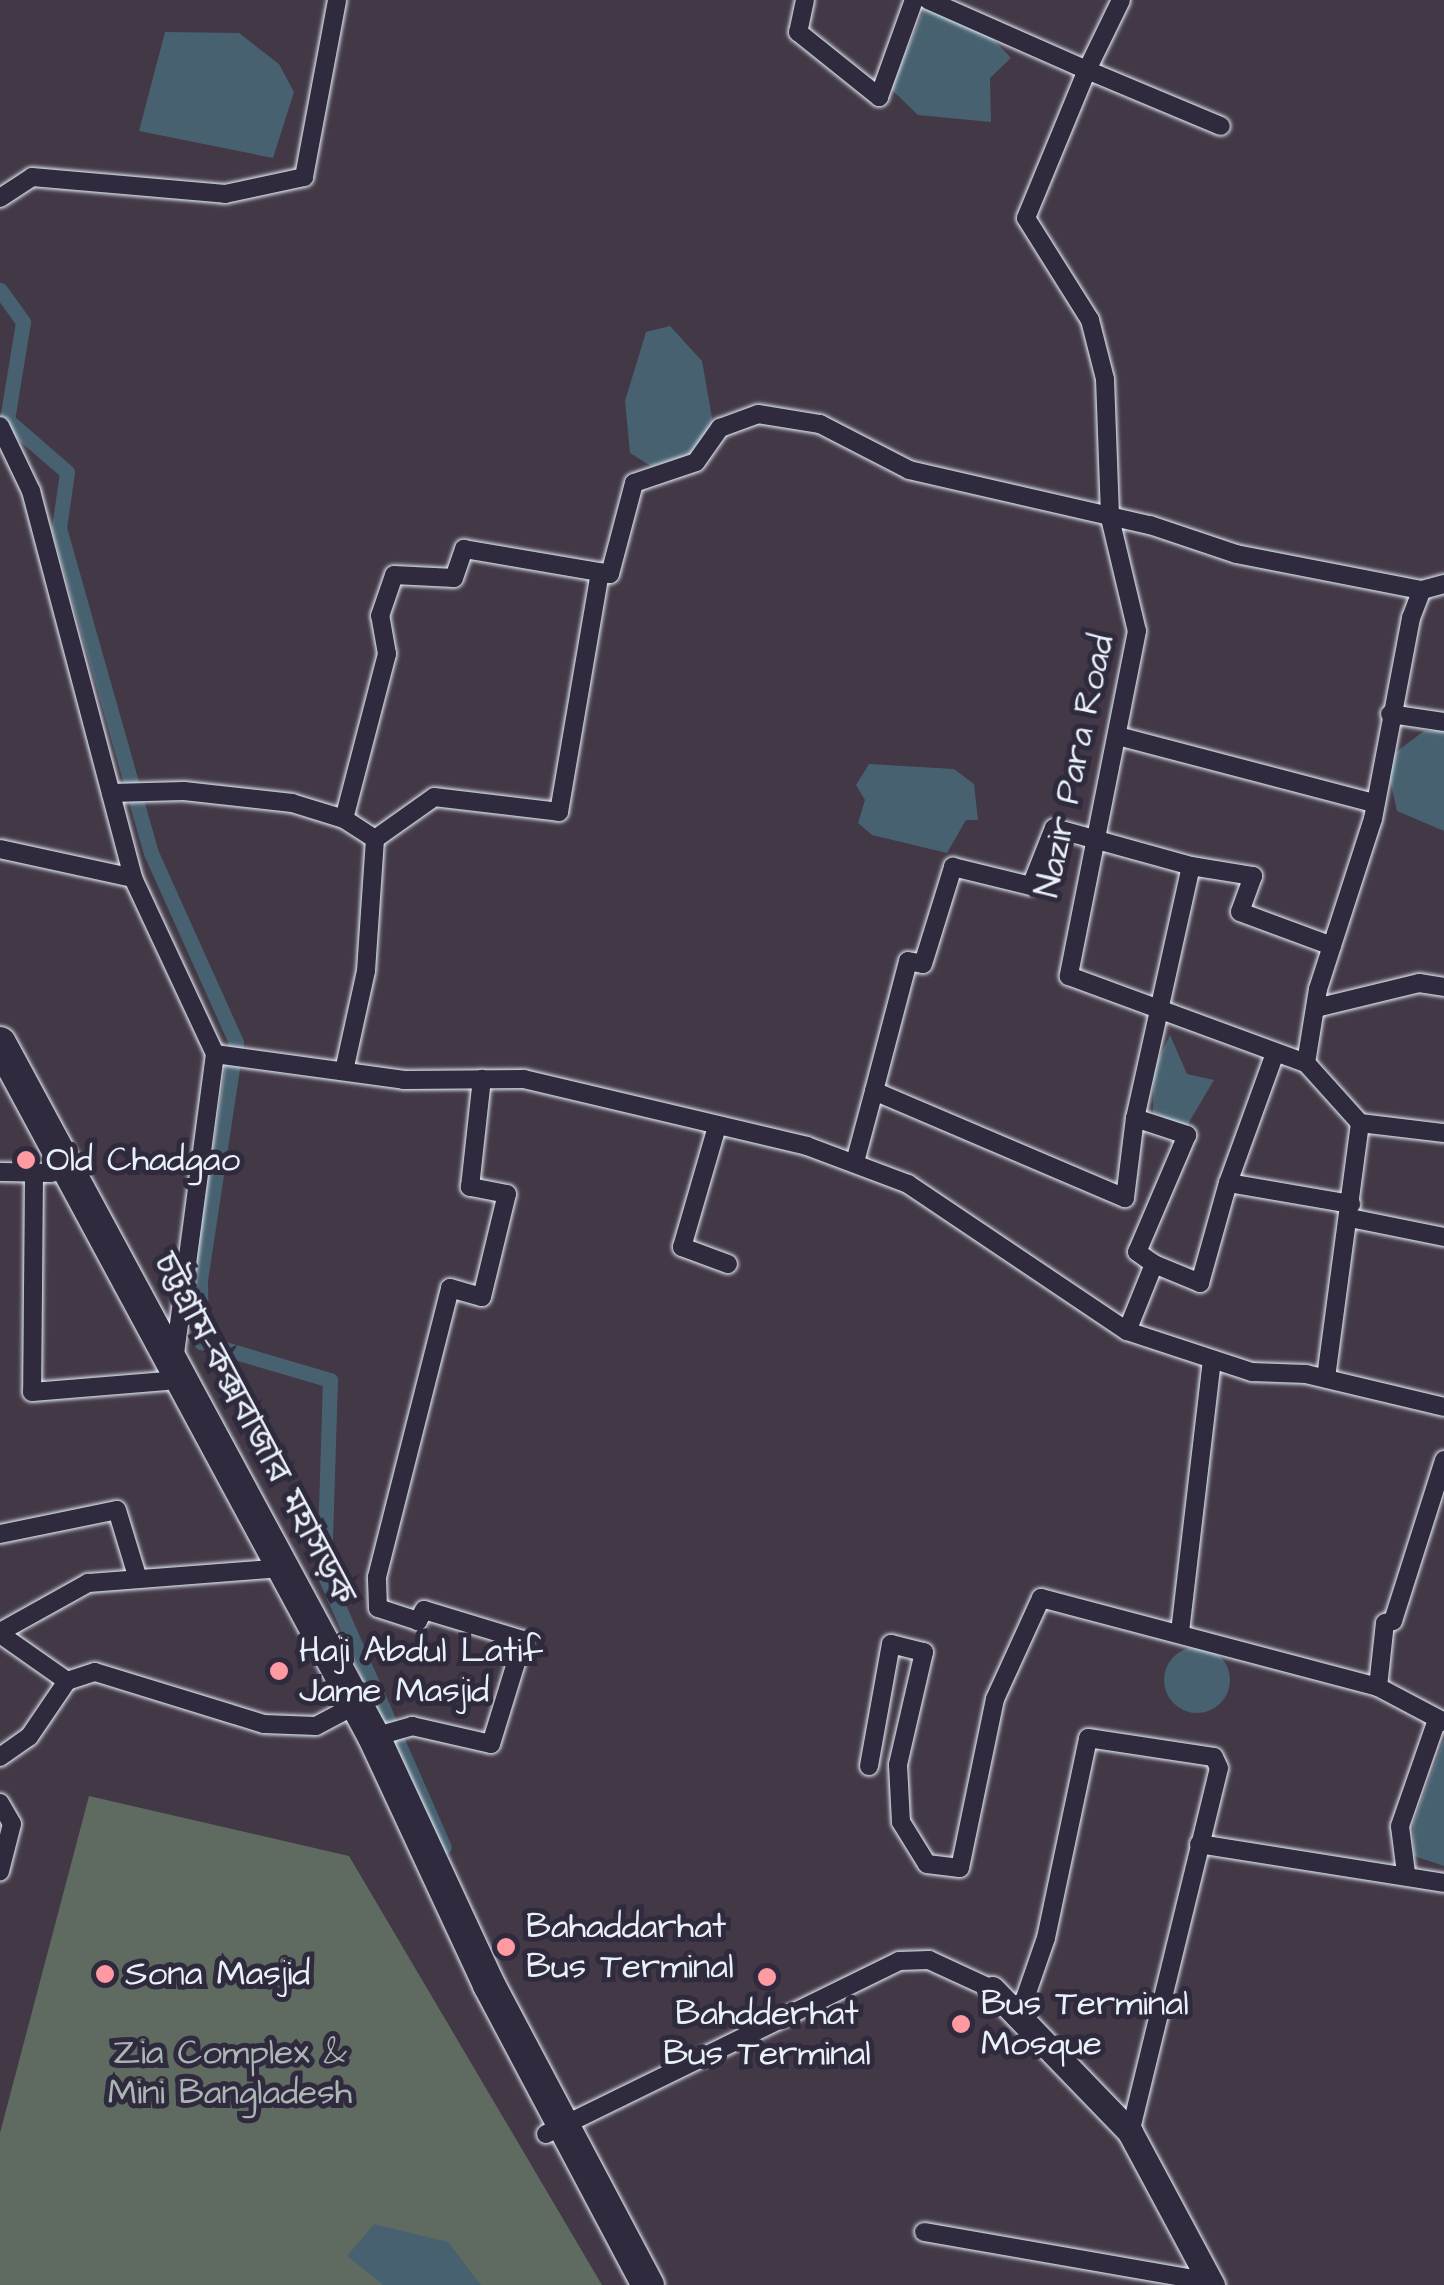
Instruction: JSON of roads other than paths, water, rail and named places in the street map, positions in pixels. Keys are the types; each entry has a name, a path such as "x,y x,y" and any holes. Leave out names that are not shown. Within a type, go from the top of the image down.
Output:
{"highway":[{"name":"চট্টগ্রাম-কক্সবাজার মহাসড়ক","path":"0,1043 170,1373 374,1737 555,2129 648,2285"},
{"path":"0,1080 43,1174 170,1373 272,1569 555,2129 623,2285"}],"main road":[{"path":"992,1988 1021,2010 1130,2132 1211,2284"}],"street":[{"path":"0,198 32,178 225,194 304,177 338,0"},
{"path":"804,0 798,32 878,97 914,0"},
{"path":"928,0 1220,126"},
{"path":"1087,70 1120,0"},
{"name":"Nazir Para Road","path":"1087,70 1026,218 1090,320 1105,379 1110,518 1138,631 1118,736 1090,839 1069,976 1306,1063 1360,1122"},
{"path":"344,819 387,654 380,616 394,576 454,578 464,549 610,574 634,482 696,462 720,428 758,414 820,424 909,470 1110,518 1236,554 1422,590 1444,584"},
{"path":"0,426 32,491 134,878 215,1054 170,1373 32,1392 43,1174 0,1172"},
{"path":"375,838 434,797 559,812 600,572"},
{"path":"1306,1063 1332,946 1373,803 1390,714 1422,590"},
{"path":"1390,714 1444,722"},
{"path":"1118,736 1373,803"},
{"path":"111,793 150,791 292,803 344,819 375,838"},
{"path":"855,1162 908,961 923,964 953,868 1031,886 1054,828 1191,866 1253,876 1240,912 1332,946"},
{"path":"344,1070 366,971 375,838"},
{"path":"0,849 134,878"},
{"path":"874,1090 1125,1198 1156,1007 1191,866"},
{"path":"1320,1006 1419,983 1444,987"},
{"path":"1135,1118 1186,1136 1137,1252 1154,1264 1200,1283 1228,1184 1275,1053"},
{"path":"215,1054 344,1070 482,1080 524,1079 855,1162 908,1184 1127,1331 1212,1360 1326,1378 1444,1407"},
{"path":"374,1737 412,1726 492,1744 523,1640 424,1610 418,1621 378,1608 386,1538 450,1288 482,1296 508,1194 470,1187 482,1080"},
{"path":"1326,1378 1360,1122 1444,1133"},
{"path":"716,1130 682,1248 728,1264"},
{"path":"1228,1184 1351,1211 1444,1237"},
{"path":"1127,1331 1154,1264"},
{"path":"1180,1632 1212,1360"},
{"path":"1378,1686 1388,1644 1380,1641 1435,1513 1444,1460"},
{"path":"0,1534 117,1510 138,1579"},
{"path":"67,1681 0,1633 88,1582 272,1569"},
{"path":"869,1766 890,1644 924,1652 898,1766 901,1822 927,1864 960,1868 995,1699 1041,1598 1378,1686 1441,1721 1400,1826 1406,1873"},
{"path":"0,1757 29,1737 67,1681 95,1672 264,1724 316,1726 344,1711"},
{"path":"1021,2010 1046,1938 1088,1738 1214,1757 1220,1768 1198,1844 1130,2132"},
{"path":"0,1803 6,1822 0,1870"},
{"path":"1198,1844 1374,1878 1406,1873 1444,1883"},
{"path":"555,2129 898,1961 929,1960 992,1988"},
{"path":"924,2232 1211,2284"}],"water":[{"path":"926,5 989,35 1011,58 990,78 991,122 918,115 891,89"},
{"path":"165,32 239,33 279,64 294,92 273,158 139,131"},
{"path":"670,326 702,361 713,423 701,452 651,466 630,453 625,401 646,332"},
{"path":"1424,731 1444,731 1444,831 1397,811 1390,780 1392,755"},
{"path":"869,764 954,769 974,784 978,820 966,820 947,853 872,835 858,823 865,800 856,785"},
{"path":"1170,1035 1187,1074 1214,1080 1185,1129 1153,1112 1154,1068"},
{"path":"1197,1647 1220,1657 1230,1680 1220,1703 1197,1713 1174,1703 1164,1680 1174,1657"},
{"path":"1444,1739 1444,1866 1414,1856 1413,1824"},
{"path":"374,2224 448,2242 481,2285 383,2285 347,2256"}],"waterway":[{"path":"0,290 23,322 7,420 67,472 59,528 151,853 236,1042 200,1280 201,1342 330,1380 324,1574 444,1847"}],"place":[{"name":"Old Chadgao","path":"26,1160"},
{"name":"Haji Abdul Latif Jame Masjid","path":"279,1671"},
{"name":"Bahaddarhat Bus Terminal","path":"506,1947"},
{"name":"Sona Masjid","path":"105,1974"},
{"name":"Bahdderhat Bus Terminal","path":"767,1977"},
{"name":"Bus Terminal Mosque","path":"961,2024"}],"park label":[{"name":"Zia Complex & Mini Bangladesh","path":"230,2073"}]}
